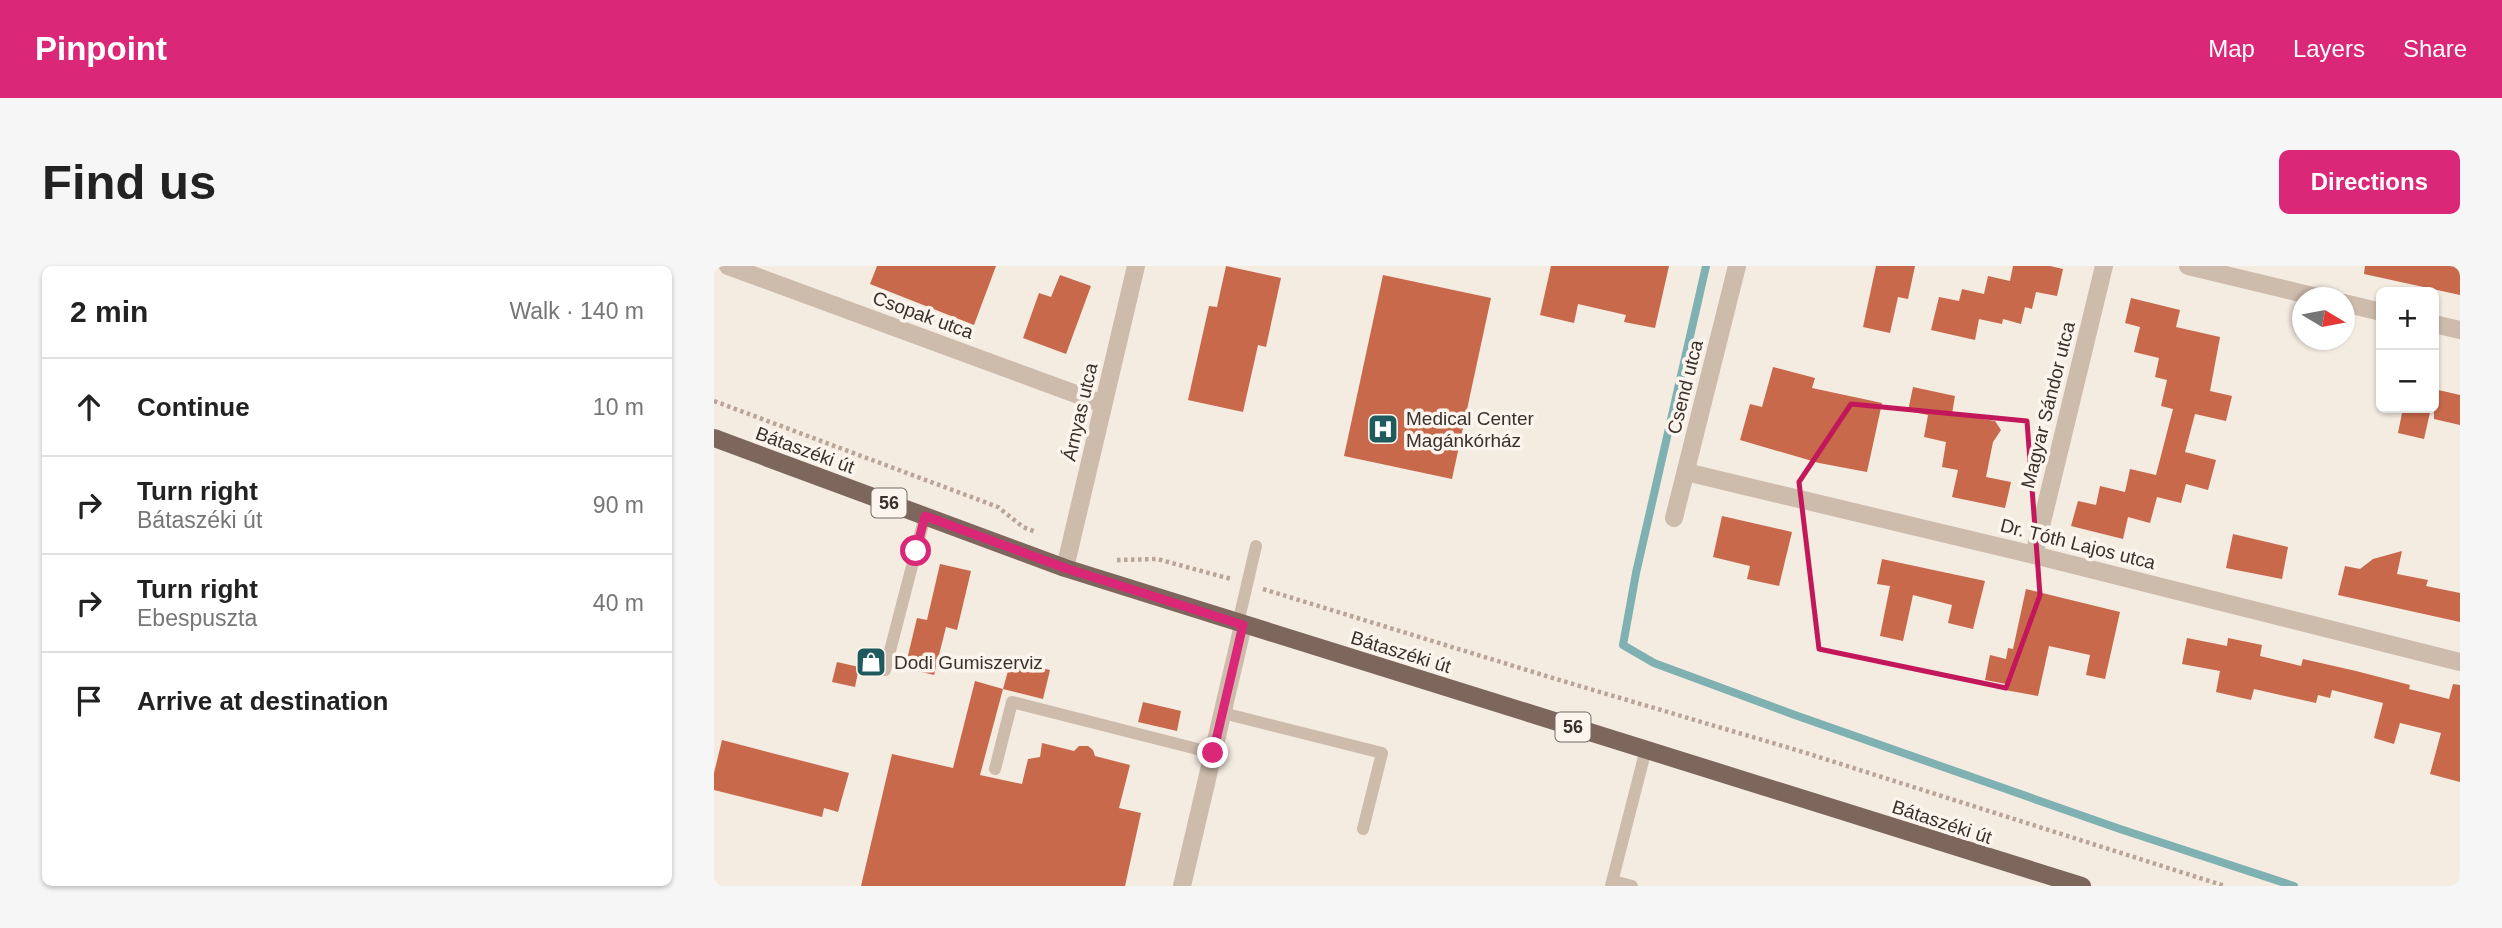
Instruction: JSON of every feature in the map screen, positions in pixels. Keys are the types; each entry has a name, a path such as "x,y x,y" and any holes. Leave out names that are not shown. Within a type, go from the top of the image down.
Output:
{"main road":[{"name":"Bátaszéki út","path":"714,438 1065,568 2082,886"}],"street":[{"name":"Csopak utca","path":"728,266 1103,404"},
{"name":"Árnyas utca","path":"1065,568 1136,266"},
{"name":"Csend utca","path":"1674,518 1737,266"},
{"name":"Magyar Sándor utca","path":"2034,555 2104,266"},
{"path":"2188,266 2292,291"},
{"path":"2355,306 2376,311"},
{"path":"2439,325 2460,330"},
{"name":"Dr. Tóth Lajos utca","path":"1686,472 2034,555 2460,662"},
{"path":"1182,886 1241,624"}],"lane":[{"path":"885,670 925,516"},
{"path":"1241,624 1256,546"},
{"path":"995,769 1012,702 1213,753"},
{"path":"1223,713 1382,753 1363,829"},
{"path":"1632,886 1612,883 1646,749"}],"path":[{"path":"714,401 998,507 1023,527 1071,546"},
{"path":"1106,557 1118,560 1157,559 1247,584 1816,756 2225,886"}],"highlighted area":[{"path":"1851,404 2027,421 2040,595 2006,688 1819,649 1799,482"}],"building":[{"path":"877,266 996,266 974,325 870,284"},
{"path":"1226,266 1281,278 1266,347 1258,345 1243,412 1188,400 1209,306 1217,307"},
{"path":"1551,266 1669,266 1655,328 1624,322 1626,315 1578,304 1574,323 1540,315"},
{"path":"1876,266 1915,266 1908,299 1898,297 1890,333 1863,327"},
{"path":"2013,266 2050,266 2063,269 2057,296 2036,292 2032,309 2025,307 2021,324 2003,319 2002,324 1979,319 1975,340 1931,330 1939,297 1959,301 1962,289 1984,294 1988,276 2010,281"},
{"path":"2365,266 2460,266 2460,295 2439,290 2439,287 2423,287 2364,274"},
{"path":"1060,275 1091,286 1066,354 1023,338 1039,293 1051,297"},
{"path":"1383,275 1491,298 1452,479 1344,456"},
{"path":"2131,298 2180,310 2176,327 2220,337 2210,391 2232,396 2226,421 2195,414 2185,452 2216,460 2208,490 2186,484 2181,503 2157,497 2150,523 2128,517 2123,539 2071,526 2078,501 2096,505 2100,486 2125,492 2130,469 2156,475 2173,409 2161,406 2167,380 2155,377 2159,358 2134,352 2140,327 2125,323"},
{"path":"1773,367 1815,378 1812,388 1882,403 1867,472 1819,463 1740,440 1750,404 1762,407"},
{"path":"1913,387 1955,396 1952,414 1995,421 2001,430 1993,442 1986,477 2011,482 2005,508 1952,497 1958,470 1942,467 1946,442 1924,437 1928,415 1908,411"},
{"path":"2439,390 2460,395 2460,425 2434,419 2434,413 2439,413"},
{"path":"2402,413 2430,413 2424,439 2398,433"},
{"path":"1722,516 1792,532 1779,586 1747,579 1750,566 1713,557"},
{"path":"2233,534 2288,547 2282,579 2226,568"},
{"path":"2402,551 2397,574 2428,580 2426,586 2460,593 2460,622 2338,595 2345,566 2360,569 2373,559"},
{"path":"1882,559 1985,581 1973,629 1948,623 1952,605 1913,595 1903,641 1880,636 1890,586 1877,584"},
{"path":"940,564 971,571 957,630 946,627 934,675 905,668 917,618 927,620"},
{"path":"2026,589 2120,612 2105,679 2086,675 2090,655 2049,646 2038,696 2005,690 2006,684 1985,680 1990,655 2006,659 2008,648 2013,649"},
{"path":"2187,638 2227,646 2228,638 2262,645 2260,656 2301,666 2303,659 2356,671 2410,685 2409,689 2449,699 2453,684 2460,685 2460,782 2430,774 2441,733 2400,723 2394,744 2374,738 2383,703 2332,690 2330,698 2318,695 2316,703 2254,689 2251,700 2216,692 2220,671 2182,664"},
{"path":"1011,660 1050,670 1043,699 1003,689"},
{"path":"837,662 859,667 855,687 832,682"},
{"path":"975,681 1003,689 980,775 1022,784 1028,759 1040,757 1042,743 1074,751 1079,746 1088,746 1095,756 1130,765 1119,808 1141,813 1125,886 861,886 892,754 953,768"},
{"path":"1143,702 1181,711 1177,731 1138,722"},
{"path":"722,740 849,773 838,812 824,808 822,817 714,790 714,773"}],"waterway":[{"path":"1706,266 1636,573 1623,645 1654,663 1792,714 2120,829 2294,886"}],"place":[{"name":"Medical Center Magánkórház","path":"1383,429"},
{"name":"Dodi Gumiszerviz","path":"871,662"}],"route":[{"path":"916,551 925,516 1065,568 1243,625 1213,753"}]}
